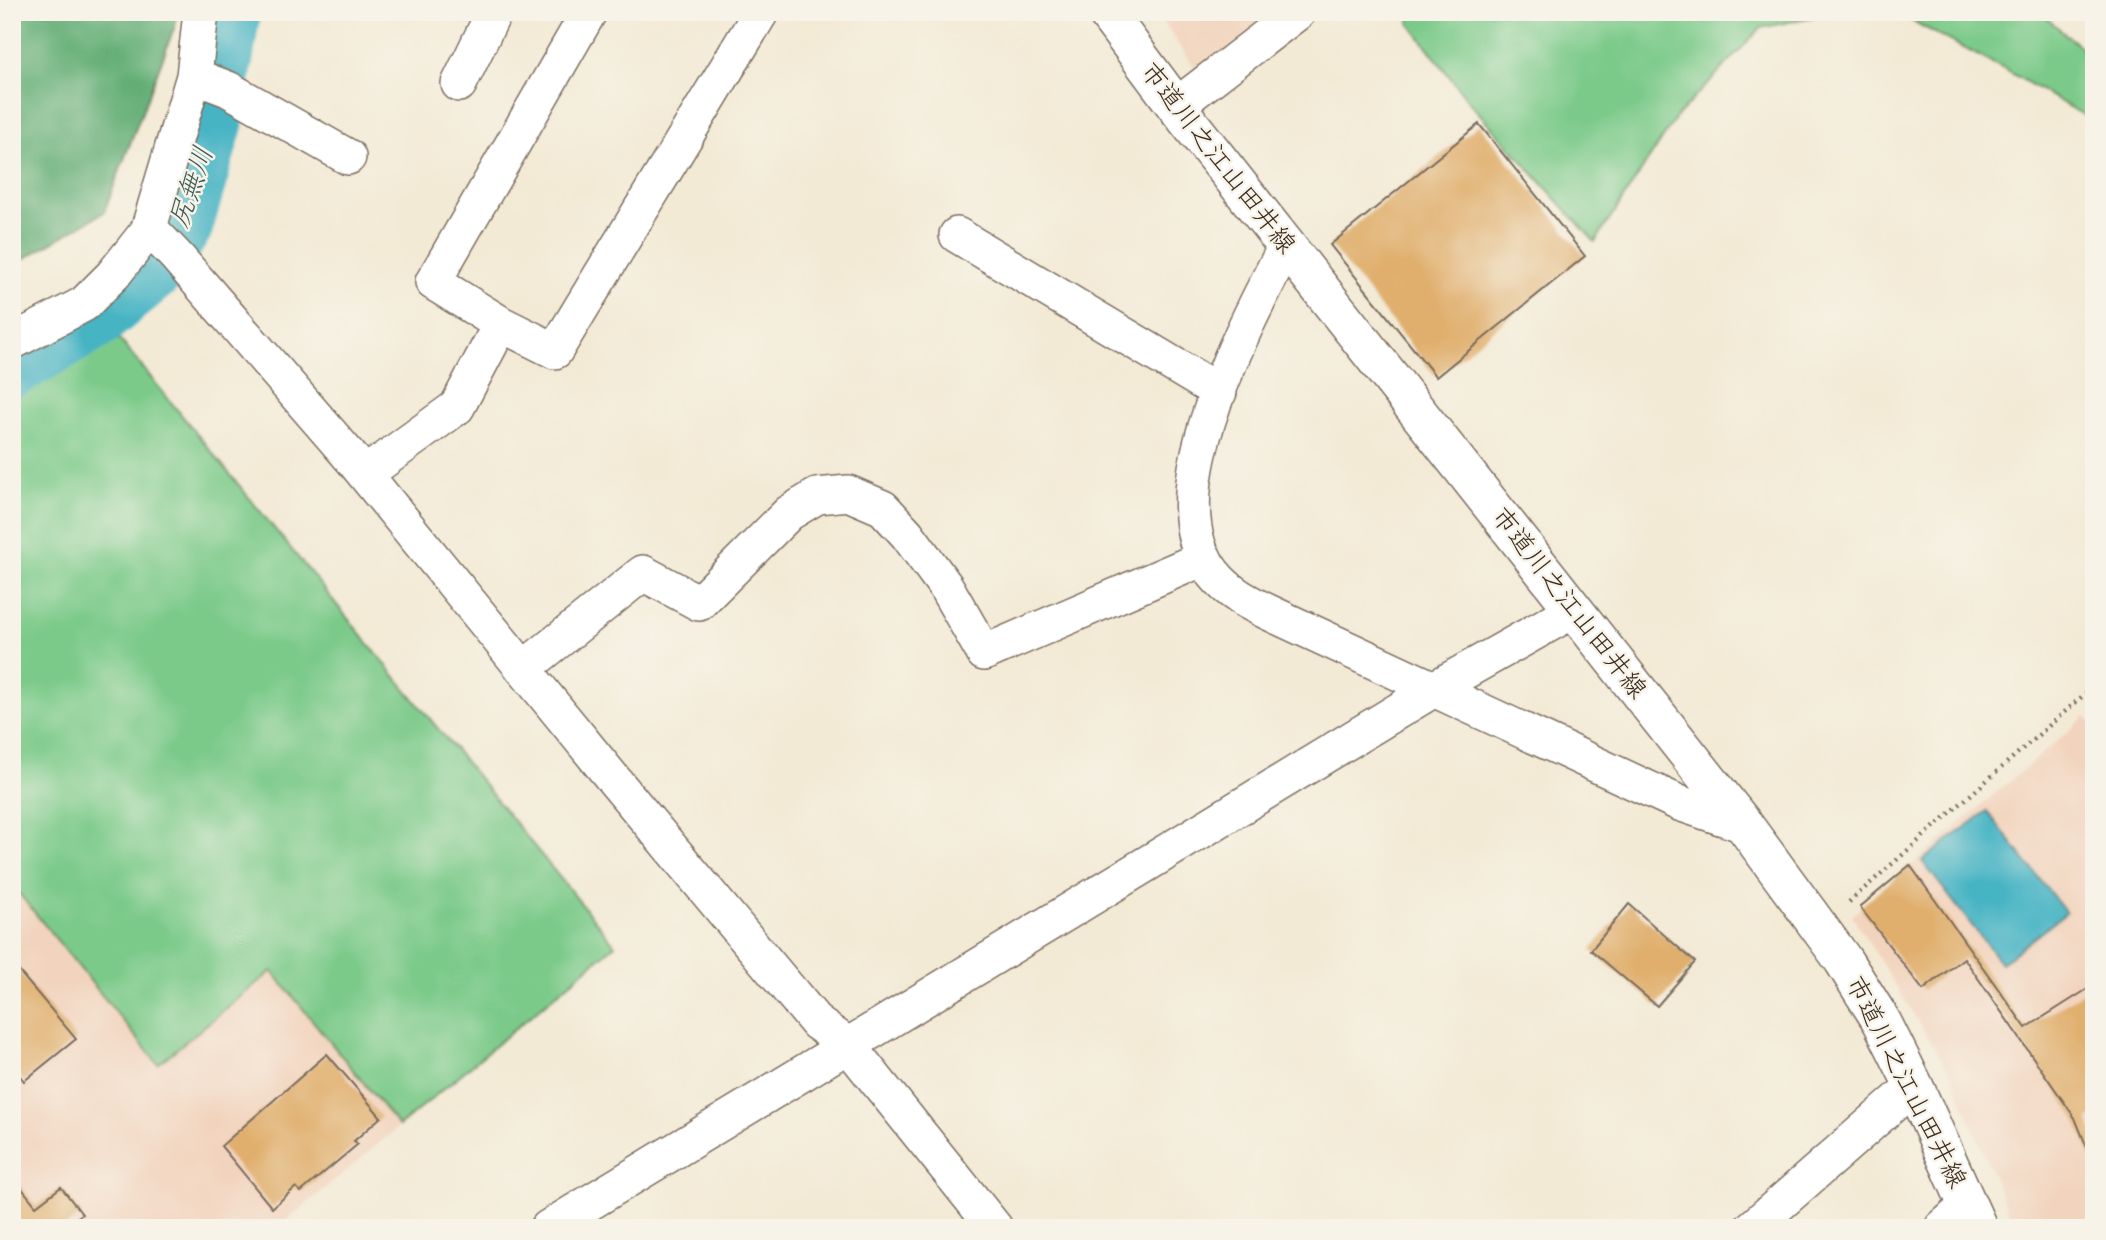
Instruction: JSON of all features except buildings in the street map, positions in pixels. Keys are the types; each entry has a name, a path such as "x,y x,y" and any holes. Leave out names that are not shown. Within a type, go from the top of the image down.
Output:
{"street":[{"path":"12,342 84,304 113,275 160,241 206,81 201,12"},
{"path":"459,85 494,12"},
{"path":"589,12 433,282 501,324 555,351 761,12"},
{"name":"市道川之江山田井線","path":"1106,12 1176,106 1744,825 1843,960 1882,1022 1914,1086 1963,1220"},
{"path":"1176,106 1298,12"},
{"path":"206,81 348,157"},
{"path":"957,235 1219,392"},
{"path":"160,241 365,474 817,1023 848,1045 995,1228"},
{"path":"1286,246 1238,342 1205,430 1194,480 1192,518 1204,558 1213,574 1239,598 1679,803 1744,825"},
{"path":"365,474 457,407 501,324"},
{"path":"523,669 643,573 699,604 789,513 817,496 848,493 883,508 907,534 946,587 984,653 1204,558"},
{"path":"548,1228 1434,689 1574,610"},
{"path":"1752,1228 1914,1086"}],"path":[{"path":"1849,902 2094,686"}],"shaded area":[{"path":"1155,12 1279,12 1200,74"},
{"path":"107,324 615,945 278,1228 12,1228 12,381 67,351"},
{"path":"2086,716 2094,725 2094,1228 2015,1228 1952,1076 1852,916"}],"green space":[{"path":"12,12 175,12 176,23 104,212 12,266"},
{"path":"1412,12 1835,12 1761,28 1677,116 1595,242 1470,103 1409,23"},
{"path":"1895,12 2040,12 2094,59 2094,121 2002,68"},
{"path":"107,324 615,945 399,1126 272,971 158,1064 12,885 12,401"}],"water":[{"path":"1987,811 2066,913 2001,963 1922,861"}],"waterway":[{"name":"尻無川","path":"12,367 94,320 154,270 183,225 213,122 230,12"}]}
